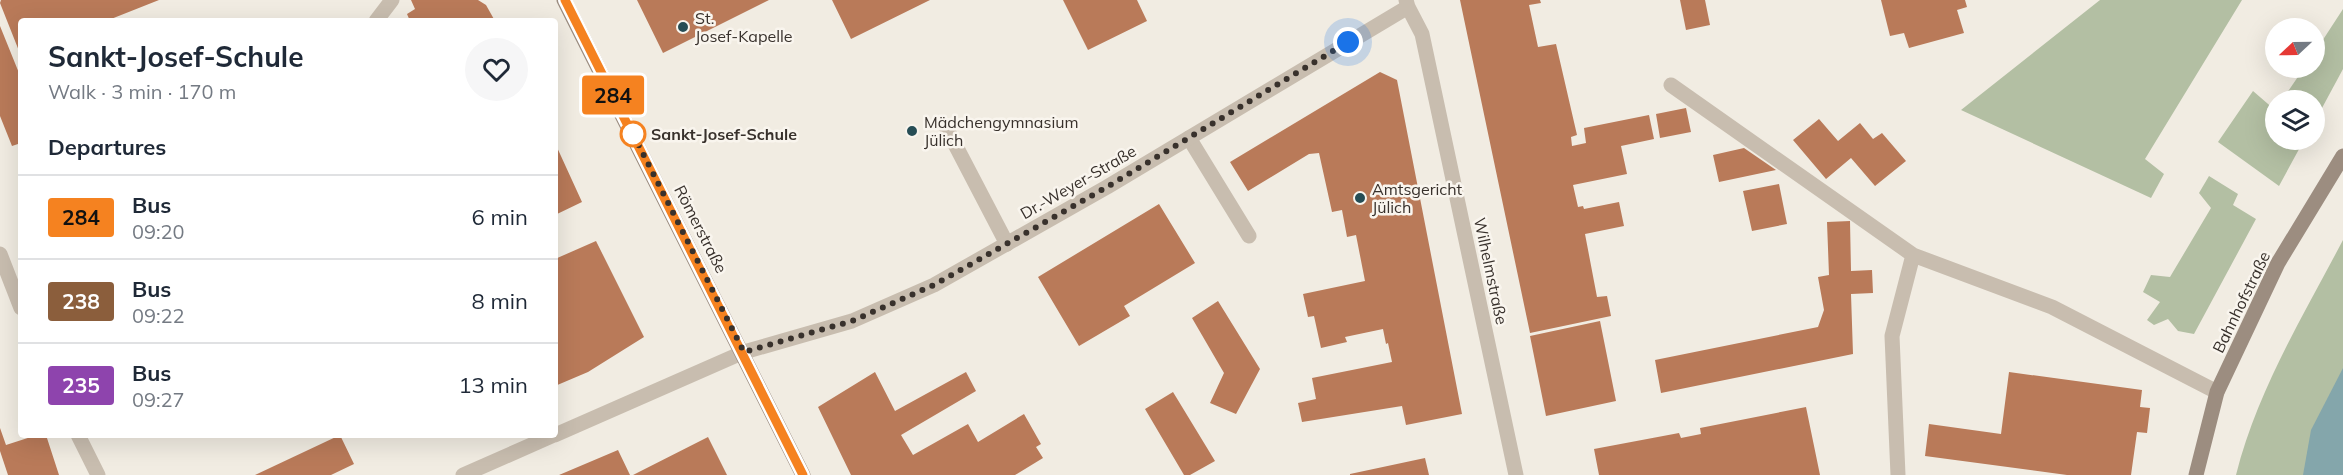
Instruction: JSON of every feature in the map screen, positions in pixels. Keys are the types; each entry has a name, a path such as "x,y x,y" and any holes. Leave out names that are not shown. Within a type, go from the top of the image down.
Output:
{"main road":[{"name":"Römerstraße","path":"564,0 744,352 803,475"},
{"name":"Bahnhofstraße","path":"2196,475 2217,392 2278,263 2343,156"}],"street":[{"path":"378,18 392,0"},
{"name":"Dr.-Weyer-Straße","path":"558,434 744,352 852,321 934,285 1189,138 1407,3"},
{"name":"Wilhelmstraße","path":"1407,3 1422,34 1516,475"},
{"path":"1671,85 1913,255 2052,307 2217,392"},
{"path":"947,129 1006,244"},
{"path":"1189,138 1250,236"},
{"path":"0,254 18,299"},
{"path":"1898,475 1892,336 1913,255"},
{"path":"80,438 98,475"},
{"name":"Dr.-Weyer-Straße","path":"463,475 548,438"}],"green space":[{"path":"2100,0 2242,0 2145,159 2164,174 2151,198 1961,110"},
{"path":"2343,9 2343,69 2325,102 2325,90 2289,90 2297,78 2325,78 2325,37"},
{"path":"2253,91 2265,101 2265,150 2299,150 2279,186 2218,142"},
{"path":"2209,176 2238,194 2233,205 2256,219 2194,334 2178,331 2168,319 2154,325 2147,320 2160,302 2143,292 2151,275 2170,277 2211,208 2199,193"},
{"path":"2343,240 2343,475 2236,475 2256,414 2282,354"}],"water":[{"path":"2343,368 2343,475 2303,475 2311,430"}],"building":[{"path":"1,0 159,0 114,18 18,18 18,48 0,3"},
{"path":"411,0 478,0 486,5 493,18 409,18 407,14 415,9"},
{"name":"St. Josef-Kapelle","path":"637,0 769,0 663,53"},
{"path":"832,0 930,0 851,39"},
{"path":"1063,0 1137,0 1147,21 1088,50"},
{"path":"1460,0 1540,0 1541,3 1529,5 1538,47 1556,44 1577,135 1571,137 1572,146 1586,143 1584,128 1649,115 1654,139 1621,146 1627,174 1573,185 1578,207 1583,206 1584,209 1619,202 1624,226 1585,234 1597,297 1607,296 1611,316 1530,333"},
{"path":"1680,0 1705,0 1710,25 1686,30"},
{"path":"1881,0 1965,0 1967,7 1957,10 1964,33 1909,48 1904,33 1890,36"},
{"path":"0,26 18,71 18,144 12,146 0,116"},
{"path":"1380,72 1397,80 1462,414 1406,425 1402,406 1302,422 1298,403 1316,399 1312,378 1392,362 1388,343 1386,344 1383,329 1345,337 1347,342 1321,348 1314,316 1308,317 1303,294 1365,281 1356,235 1347,237 1342,210 1332,212 1319,153 1309,154 1248,191 1230,162"},
{"path":"1686,108 1691,132 1660,138 1656,114"},
{"path":"1819,119 1838,141 1860,123 1873,139 1882,133 1906,161 1875,186 1851,158 1826,179 1793,140"},
{"path":"1744,148 1776,170 1719,182 1713,155"},
{"path":"558,150 582,202 558,214"},
{"path":"1779,184 1787,224 1752,231 1743,191"},
{"path":"1159,204 1195,263 1124,306 1130,316 1079,346 1038,277"},
{"path":"1850,221 1851,271 1872,270 1873,293 1851,294 1853,354 1661,393 1655,360 1818,327 1824,310 1818,277 1829,275 1827,222"},
{"path":"596,241 644,337 588,372 558,385 558,258"},
{"path":"1218,301 1260,369 1236,414 1210,403 1224,373 1192,318"},
{"path":"1600,321 1616,401 1546,416 1530,336"},
{"path":"875,372 895,411 966,372 976,391 901,435 913,455 968,424 978,442 1024,414 1041,444 1036,447 1043,458 1015,475 851,475 818,407"},
{"path":"2009,372 2142,390 2140,407 2150,408 2147,433 2137,432 2131,475 2067,475 1925,456 1929,424 2001,434"},
{"path":"1173,392 1215,461 1190,475 1184,475 1145,409"},
{"path":"1806,407 1820,475 1599,475 1594,449 1679,433 1681,438 1701,434 1700,428"},
{"path":"0,428 6,445 28,438 47,438 59,475 8,475 0,451"},
{"path":"708,437 727,475 633,475"},
{"path":"334,438 341,438 354,464 331,475 255,475"},
{"path":"618,450 630,475 559,475"},
{"path":"1425,458 1429,475 1350,475 1350,474"}],"bus line":[{"name":"284","path":"565,0 744,352 803,475"}],"place":[{"name":"St. Josef-Kapelle","path":"683,27"},
{"name":"Mädchengymnasium Jülich","path":"912,131"},
{"name":"Sankt-Josef-Schule","path":"633,134"},
{"name":"Amtsgericht Jülich","path":"1360,198"}],"route":[{"path":"633,134 631,130 744,352 852,321 934,285 1107,187 1348,42"}]}
